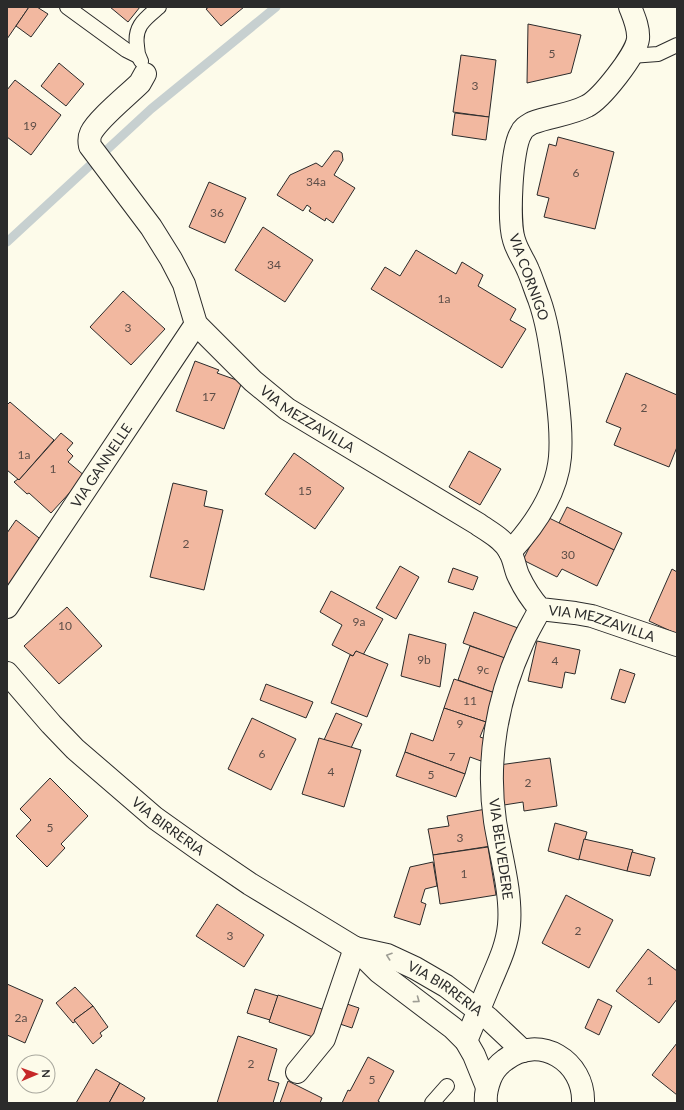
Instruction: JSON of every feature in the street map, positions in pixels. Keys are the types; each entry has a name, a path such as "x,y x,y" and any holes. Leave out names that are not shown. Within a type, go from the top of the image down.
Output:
{"street":[{"name":"VIA CORNIGO","path":"510,552 530,529 552,486 560,458 558,402 547,328 539,300 514,240 511,228 510,212 513,170 517,144 520,133 525,127 532,123 575,111 588,106 597,99 631,56 638,40 637,28 630,7"},
{"name":"VIA MEZZAVILLA","path":"142,65 140,83 97,124 91,133 89,140 92,150 151,227 171,258 184,284 196,324 253,381 287,409 478,524 502,541 510,552 524,588 530,598 540,609 592,616 677,645"},
{"name":"VIA GANNELLE","path":"7,607 196,324"},
{"name":"VIA BELVEDERE","path":"466,1041 502,956 509,923 509,900 495,819 493,794 494,741 497,718 512,668 522,643 540,609"},
{"name":"VIA BIRRERIA","path":"7,674 75,749 155,818 250,884 355,948 378,972 453,1028 466,1041 474,1055 487,1095"},
{"name":"VIA BIRRERIA","path":"355,948 387,955 416,968 446,986 479,1010 523,1051"},
{"path":"297,1072 324,1039 355,948"},
{"path":"487,1095 492,1075 500,1064 510,1056 523,1051 537,1049 550,1052 562,1058 576,1074 589,1100"}],"lane":[{"path":"66,7 126,50 142,65"},
{"path":"142,65 135,38 141,23 159,7"},
{"path":"631,56 658,54 677,45"},
{"path":"432,1103 447,1086"}],"building":[{"path":"7,7 29,7 7,39"},
{"path":"29,7 37,7 48,14 31,37 16,26"},
{"path":"110,7 140,7 128,22"},
{"path":"209,7 244,7 221,26 206,9"},
{"path":"528,24 581,35 571,73 527,83"},
{"path":"461,55 496,60 489,117 453,112"},
{"path":"59,63 84,84 66,106 41,86"},
{"path":"15,80 61,115 31,155 7,137 7,90"},
{"path":"455,113 489,117 486,140 452,135"},
{"path":"558,137 614,152 595,229 544,217 549,198 537,195 549,144 556,146"},
{"path":"334,151 339,151 342,153 343,160 334,175 355,188 333,223 326,218 325,221 309,211 311,208 307,205 303,211 277,195 290,175 316,163 322,167"},
{"path":"209,182 246,198 225,243 189,227"},
{"path":"263,227 313,260 285,302 235,270"},
{"path":"416,250 456,274 462,262 483,275 478,286 516,309 510,320 526,329 502,368 371,289 385,267 400,276"},
{"path":"123,291 165,329 131,365 90,327"},
{"path":"195,361 219,370 217,373 242,382 224,429 176,411"},
{"path":"626,373 677,395 677,447 669,467 614,445 621,428 606,422"},
{"path":"10,402 54,440 19,480 7,470 7,405"},
{"path":"61,433 73,443 67,450 73,456 68,462 85,476 51,513 29,493 27,494 14,482 18,479 19,480"},
{"path":"469,451 501,469 480,505 449,487"},
{"path":"294,453 344,488 315,529 265,494"},
{"path":"173,483 207,491 204,506 223,510 204,590 150,577"},
{"path":"567,507 622,533 614,550 559,523"},
{"path":"545,516 614,550 597,586 562,569 557,577 523,560"},
{"path":"16,520 43,541 7,590 7,533"},
{"path":"400,566 419,577 396,619 376,608"},
{"path":"453,568 478,577 473,590 448,582"},
{"path":"672,569 677,572 677,634 649,621"},
{"path":"331,591 383,619 363,655 356,651 353,656 332,645 342,625 320,612"},
{"path":"67,607 102,646 59,684 24,646"},
{"path":"474,612 518,628 507,659 463,643"},
{"path":"409,634 446,644 440,687 401,676"},
{"path":"537,641 580,650 575,674 565,672 562,688 528,681"},
{"path":"470,646 508,659 495,693 458,680"},
{"path":"356,651 388,664 367,717 331,703 350,655 353,656"},
{"path":"620,669 635,674 625,703 611,699"},
{"path":"454,679 495,693 486,722 444,708"},
{"path":"266,684 313,702 306,718 260,700"},
{"path":"444,708 486,722 480,737 489,740 481,761 470,757 465,774 405,752 411,733 433,741"},
{"path":"336,713 362,724 351,748 324,740"},
{"path":"252,718 296,739 271,790 228,769"},
{"path":"319,738 361,750 344,807 302,794"},
{"path":"405,752 465,774 456,797 396,776"},
{"path":"550,758 557,806 524,811 523,802 504,805 499,765"},
{"path":"50,778 88,816 61,844 65,848 47,867 16,836 31,820 20,809"},
{"path":"486,809 491,846 433,855 428,829 449,826 447,816"},
{"path":"555,823 587,832 579,860 548,851"},
{"path":"584,839 633,850 627,871 579,859"},
{"path":"488,847 496,895 440,904 433,855"},
{"path":"632,852 655,858 650,876 627,871"},
{"path":"433,862 437,886 425,889 421,902 426,904 420,925 394,917 410,867"},
{"path":"566,895 613,920 589,968 542,943"},
{"path":"217,904 264,935 244,967 196,936"},
{"path":"648,949 677,971 677,999 659,1023 616,991"},
{"path":"7,984 43,1000 25,1043 7,1035"},
{"path":"75,987 93,1006 74,1020 76,1021 73,1023 56,1003"},
{"path":"255,989 278,996 270,1020 247,1013"},
{"path":"278,995 328,1011 319,1039 269,1022"},
{"path":"598,999 612,1006 599,1035 585,1028"},
{"path":"344,1003 359,1008 352,1028 337,1023"},
{"path":"93,1006 108,1027 100,1033 102,1036 93,1044 74,1020"},
{"path":"238,1036 277,1049 268,1080 279,1083 273,1103 217,1103"},
{"path":"677,1043 677,1095 652,1075"},
{"path":"368,1057 394,1071 378,1101 381,1103 342,1103 348,1090 350,1091"},
{"path":"96,1069 120,1083 109,1103 76,1103"},
{"path":"288,1081 322,1098 320,1103 280,1103"},
{"path":"120,1083 145,1098 142,1103 109,1103"}],"waterway":[{"path":"7,242 151,109 276,7"}]}
